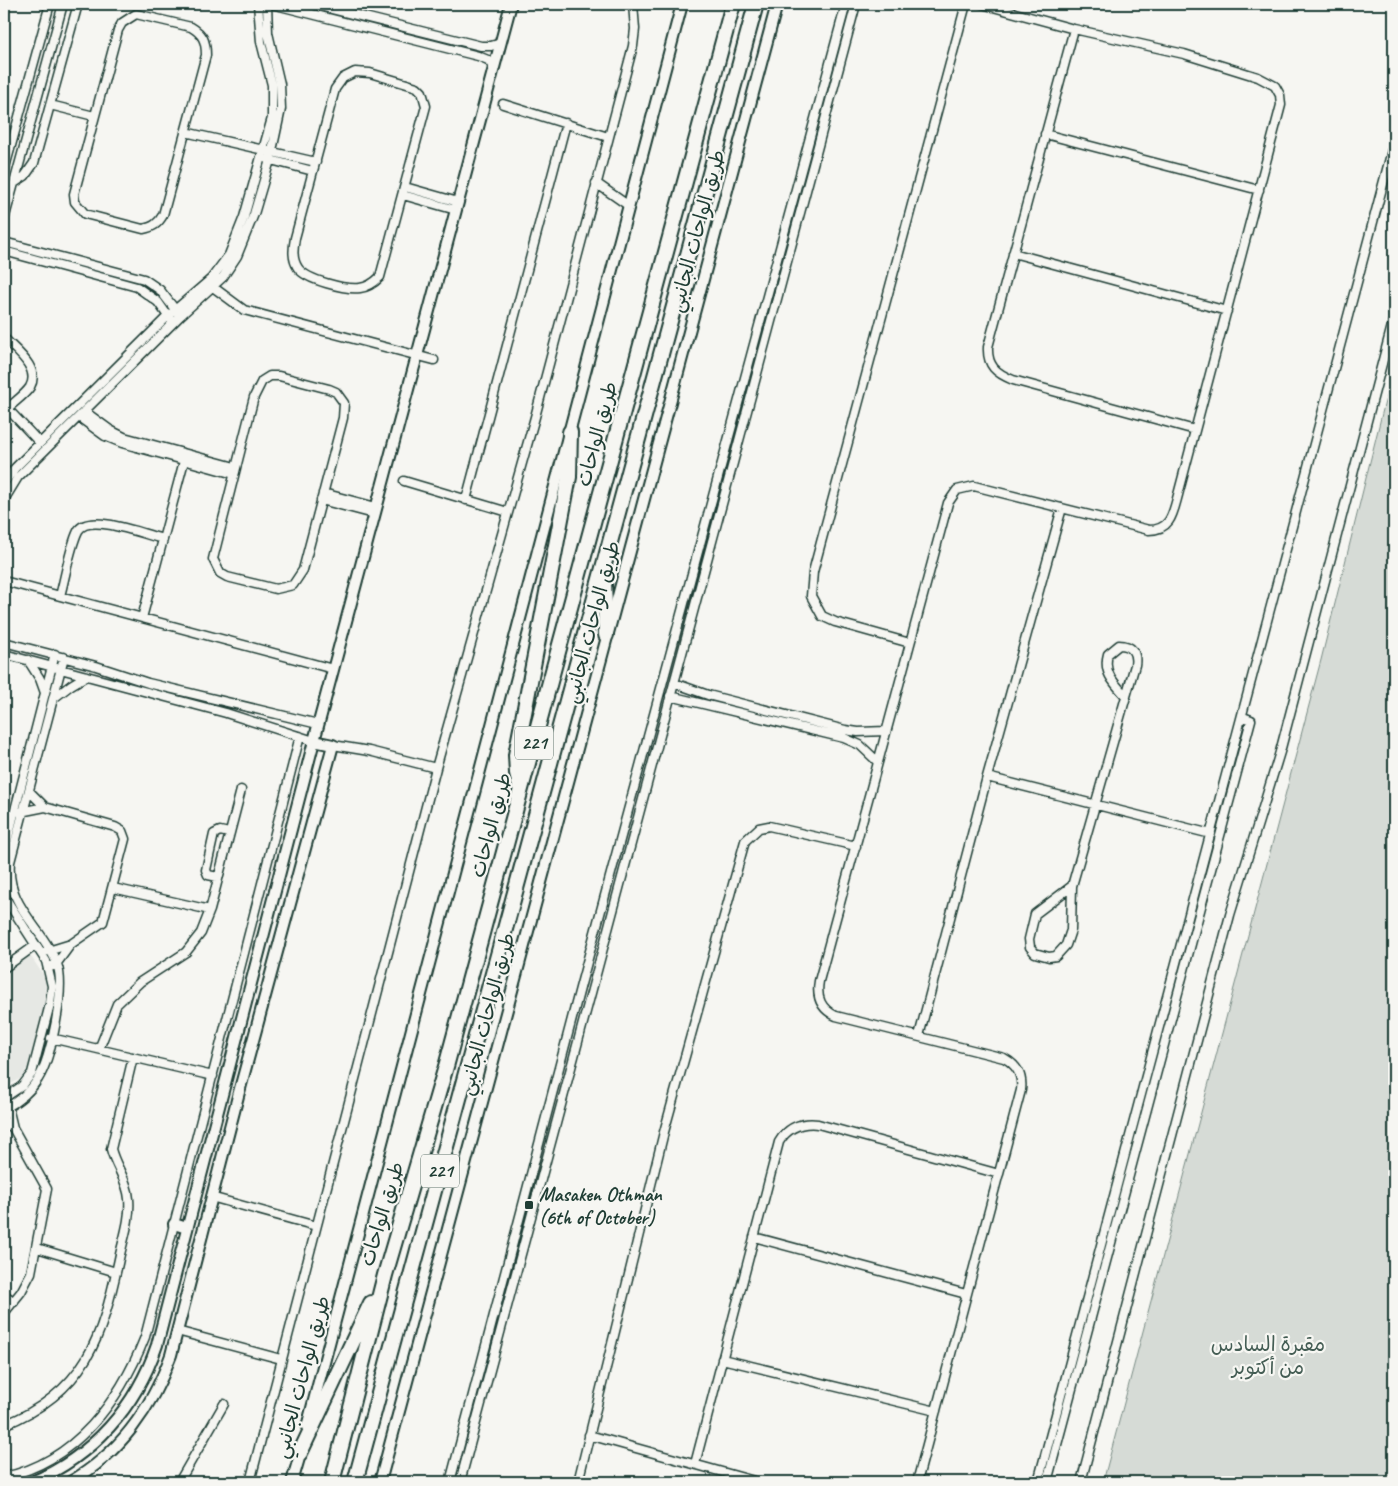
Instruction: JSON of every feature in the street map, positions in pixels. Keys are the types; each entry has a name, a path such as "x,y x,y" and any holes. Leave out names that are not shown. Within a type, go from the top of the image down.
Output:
{"highway":[{"name":"طريق الواحات","path":"332,1482 384,1275 447,1063 733,4"},
{"name":"طريق الواحات","path":"355,1482 469,1068 756,4"},
{"path":"521,790 516,773 516,755 569,477 570,432"},
{"path":"604,566 606,635"},
{"path":"447,1063 455,1070 462,1071 469,1068"},
{"path":"300,1453 384,1275"}],"street":[{"path":"4,171 50,4"},
{"path":"4,220 63,4"},
{"path":"13,184 25,176 34,163 78,4"},
{"path":"4,483 15,468 168,316 177,313 213,287 230,267 243,244 267,155 272,118 273,96 261,42 258,4"},
{"path":"4,500 18,477 173,323 177,313 211,279 229,255 279,122 281,96 268,32 267,4"},
{"path":"272,4 306,8 478,56 488,60 494,68"},
{"path":"312,4 481,46 501,43"},
{"path":"32,1482 66,1465 89,1448 115,1422 135,1394 157,1345 318,724 511,4"},
{"path":"250,1482 436,768 508,512 633,46 635,29 632,4"},
{"name":"طريق الواحات الجانبي","path":"292,1482 682,4"},
{"name":"طريق الواحات الجانبي","path":"380,1482 777,4"},
{"path":"450,1482 580,988 846,4 855,5 460,1482"},
{"path":"910,643 828,620 814,604 811,588 813,572 966,4"},
{"path":"917,1482 1021,1090 1020,1073 1011,1061 1004,1058 836,1016 823,1008 818,997 819,981 948,503 957,490 984,486 1149,530 1162,528 1172,517 1282,105 1280,95 1275,86 1267,80 1194,57 1074,29 982,4"},
{"path":"144,15 191,27 198,31 206,44 206,55 185,132 163,215 159,223 151,228 143,229 85,214 75,202 75,188 118,30 128,17 144,15"},
{"path":"1074,29 988,347 988,360 998,373 1019,382 1195,430"},
{"path":"362,72 417,87 422,92 426,106 381,273 376,281 365,287 353,288 314,279 305,275 298,268 294,252 295,238 314,171 335,89 343,78 362,72"},
{"path":"502,104 608,136"},
{"path":"50,105 94,116"},
{"path":"466,500 566,123"},
{"path":"185,132 253,149 314,171"},
{"path":"1045,134 1259,190"},
{"path":"1038,1482 1394,143"},
{"path":"267,155 316,162"},
{"path":"596,184 629,206"},
{"path":"404,191 457,206"},
{"path":"4,242 135,276 155,286 177,313"},
{"path":"781,243 792,246"},
{"path":"4,250 132,285 151,296 173,323"},
{"path":"1013,253 1227,310"},
{"path":"132,285 135,276"},
{"path":"213,287 244,310 434,360"},
{"path":"1081,1482 1230,915 1280,752 1394,318"},
{"path":"4,338 27,362 33,374 30,387 5,407 40,444"},
{"path":"1342,338 1351,341"},
{"path":"270,376 279,376 329,389 342,398 344,411 322,497 302,570 293,585 276,589 227,577 220,573 213,559 234,470 254,396 262,381 270,376"},
{"path":"81,414 111,440 140,445 234,470"},
{"path":"140,445 184,461 234,470"},
{"path":"142,618 184,461"},
{"path":"404,481 508,512"},
{"path":"322,497 375,511"},
{"path":"920,1036 987,776 1062,508"},
{"path":"60,596 78,530 88,523 101,523 163,540"},
{"path":"4,581 333,669"},
{"path":"4,642 55,654 148,682 318,724"},
{"path":"1072,886 1035,914 1029,939 1030,948 1035,953 1049,957 1056,956 1066,945 1071,930 1072,886 1136,659 1132,649 1119,645 1108,654 1106,668 1112,681 1125,695"},
{"path":"4,654 226,713 314,740 369,751 436,768"},
{"path":"4,853 55,654"},
{"path":"4,1098 22,1086 32,1073 52,995 46,952 15,898 10,880 10,862 64,657"},
{"path":"28,660 40,679 45,693"},
{"path":"54,698 86,676"},
{"path":"674,683 708,695 845,730 858,732 886,731"},
{"path":"670,696 844,738 860,744 878,762"},
{"path":"1047,1482 1251,720 1242,716"},
{"path":"4,1476 42,1463 72,1444 96,1423 117,1394 134,1364 145,1337 300,736"},
{"path":"70,1482 103,1459 138,1421 151,1400 165,1370 333,745"},
{"path":"987,776 1210,834"},
{"path":"99,1049 117,1004 140,982 186,952 201,933 210,910 240,790"},
{"path":"29,791 45,807 122,831 125,843 103,922 72,944 57,964 49,968"},
{"path":"15,810 24,812 45,807"},
{"path":"578,1482 664,1132 745,841 759,828 776,826 856,846"},
{"path":"218,877 208,875 206,870 214,834 220,831 230,833"},
{"path":"622,835 632,837"},
{"path":"113,888 210,910"},
{"path":"4,896 36,945 46,952 57,964 61,992 51,1038 38,1079 30,1090 6,1108 13,1128 47,1189 37,1248 27,1283 4,1313"},
{"path":"46,952 72,944"},
{"path":"4,968 36,945"},
{"path":"580,988 591,992"},
{"path":"1168,994 1177,997"},
{"path":"51,1038 213,1076"},
{"path":"4,1424 40,1407 65,1386 85,1362 96,1344 126,1228 129,1196 113,1160 111,1149 133,1057"},
{"path":"4,1122 13,1128"},
{"path":"695,1464 779,1142 787,1132 797,1125 818,1124 999,1174"},
{"path":"211,1197 316,1226"},
{"path":"174,1224 187,1228"},
{"path":"754,1238 966,1294"},
{"path":"37,1248 116,1272"},
{"path":"4,1294 14,1302"},
{"path":"177,1331 282,1359"},
{"path":"486,1347 495,1349"},
{"path":"722,1359 936,1411"},
{"path":"179,1482 224,1404"},
{"path":"590,1436 758,1482"}],"shaded area":[{"path":"30,955 46,979 46,998 28,1067 21,1078 4,1088 4,974"}],"green space":[{"name":"مقبرة السادس من أكتوبر","path":"1394,365 1394,1482 1103,1482 1321,660"}],"place":[{"name":"Masaken Othman (6th of October)","path":"529,1205"}]}
